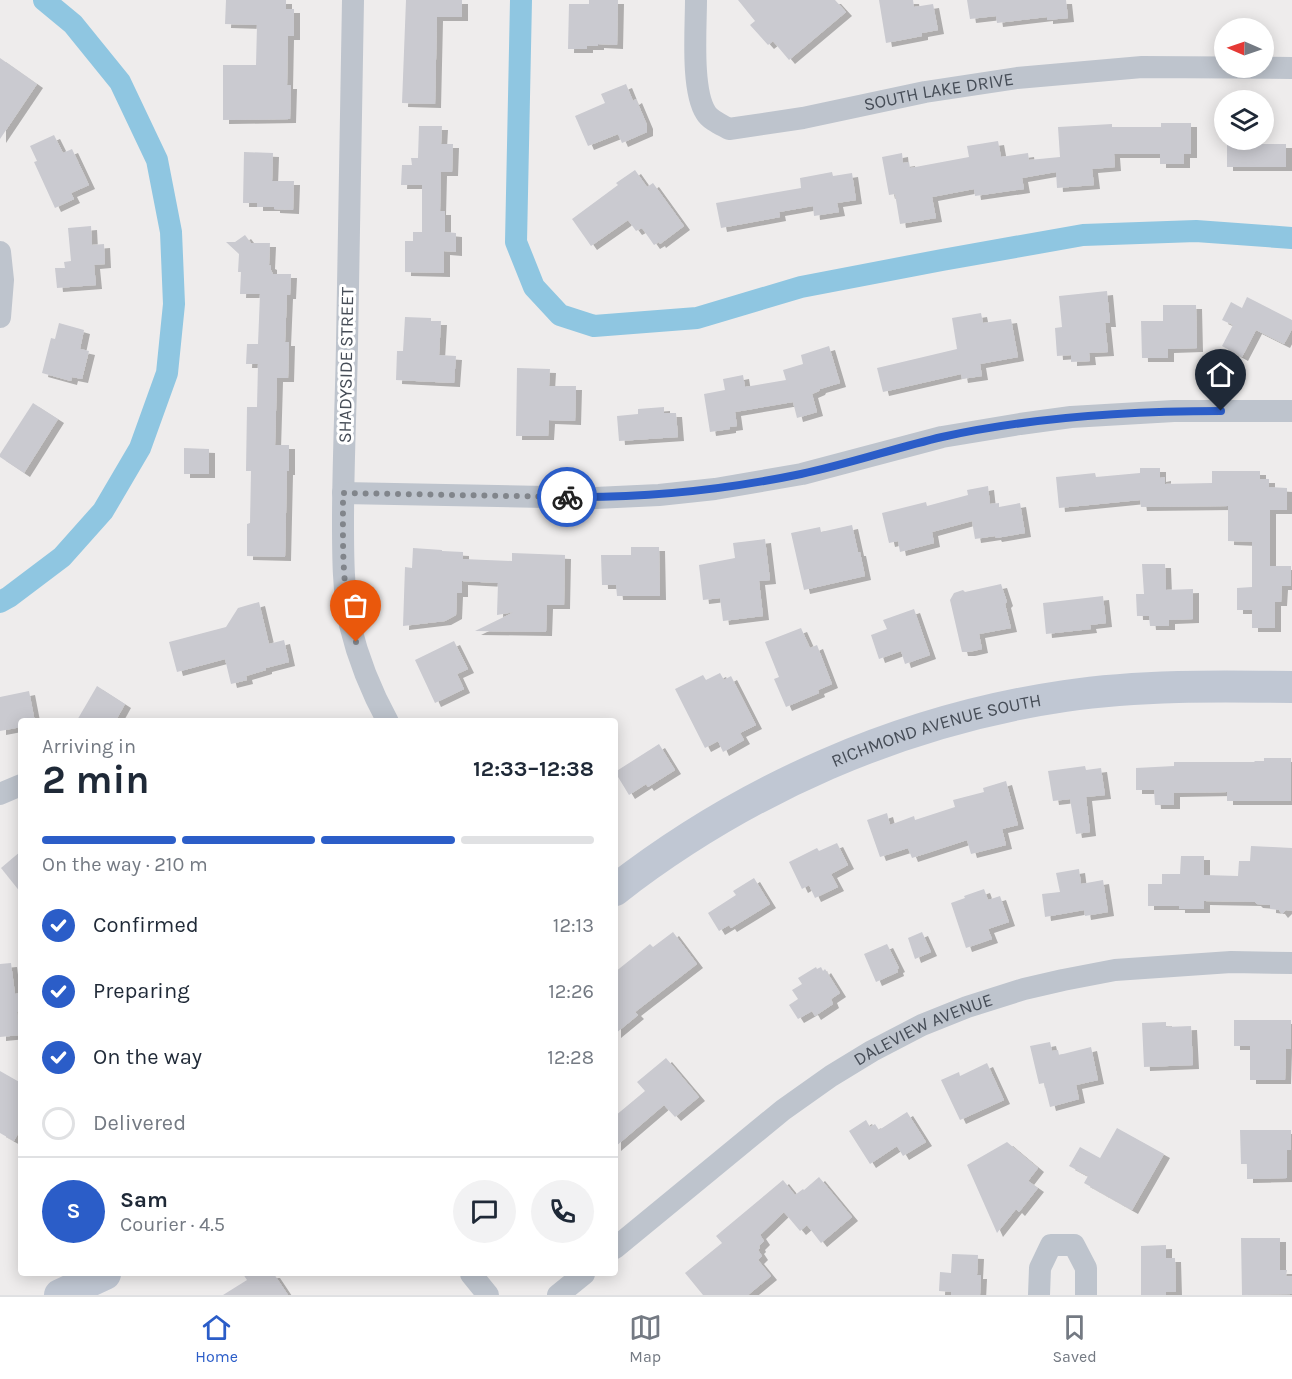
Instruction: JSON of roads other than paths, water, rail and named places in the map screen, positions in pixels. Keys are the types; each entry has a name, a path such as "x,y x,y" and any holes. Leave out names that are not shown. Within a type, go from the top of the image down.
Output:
{"street":[{"name":"SHADYSIDE STREET","path":"353,0 343,557 350,625 366,677 386,718"},
{"name":"SOUTH LAKE DRIVE","path":"696,0 695,43 698,91 706,115 729,129 803,118 925,92 1017,78 1142,67 1292,68"},
{"path":"0,252 3,280 0,316"},
{"path":"343,493 595,498 659,495 715,489 802,474 942,437 1030,422 1071,417 1174,411 1292,411"},
{"name":"RICHMOND AVENUE SOUTH","path":"618,888 702,829 770,791 840,758 939,723 1024,703 1102,692 1153,688 1292,687"},
{"path":"0,795 18,786"},
{"name":"DALEVIEW AVENUE","path":"618,1246 783,1110 831,1076 922,1025 967,1007 1024,989 1115,970 1231,962 1292,963"},
{"path":"1039,1295 1040,1268 1051,1245 1074,1245 1086,1268 1086,1295"},
{"path":"60,1295 101,1276"},
{"path":"473,1276 488,1295"},
{"path":"558,1295 582,1276"}],"waterway":[{"path":"0,602 62,557 103,511 140,448 167,373 174,304 171,232 157,160 120,82 73,24 44,0"},
{"path":"521,0 516,242 534,287 560,315 594,326 697,318 801,287 1083,235 1196,231 1292,238"}]}
